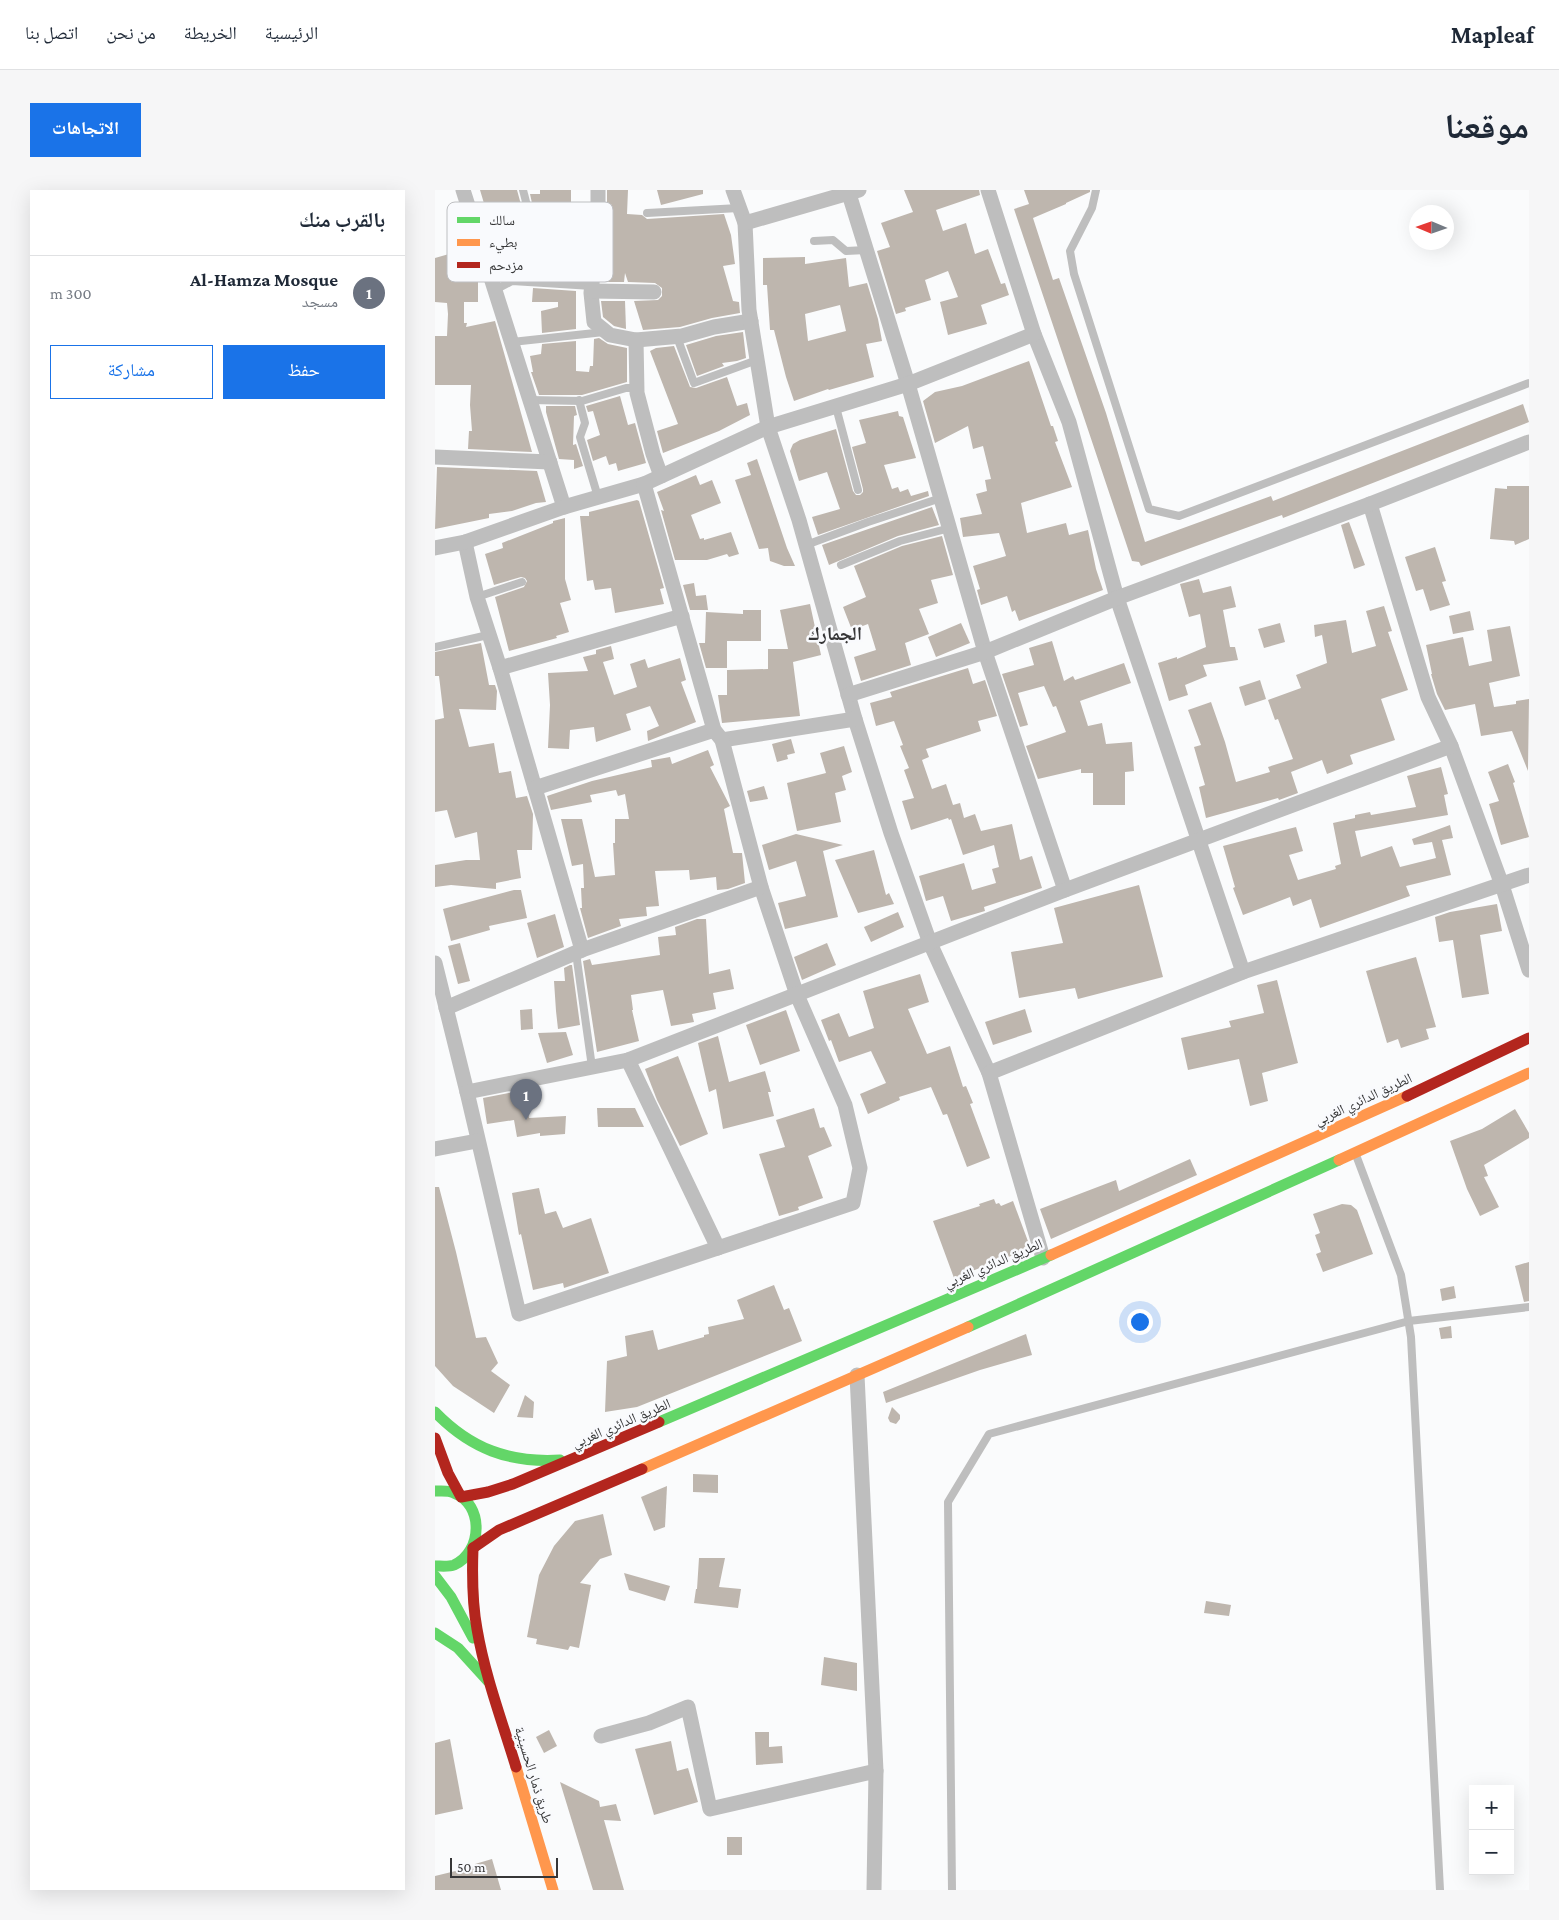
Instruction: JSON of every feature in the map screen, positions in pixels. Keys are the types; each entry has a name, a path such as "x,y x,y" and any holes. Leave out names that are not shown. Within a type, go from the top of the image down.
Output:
{"main road":[{"name":"الطريق الدائري الغربي","path":"461,1497 488,1492 513,1484 1044,1262 1529,1038"},
{"path":"435,1566 453,1565 465,1558 473,1548 499,1530 857,1375 1053,1285 1355,1153 1529,1073"},
{"path":"435,1412 445,1424 474,1444 507,1457 542,1462 577,1458"},
{"path":"435,1438 448,1474 461,1497"},
{"path":"435,1491 451,1492 461,1497 470,1504 476,1514 478,1526 473,1548 472,1588 477,1629 486,1668"},
{"path":"435,1576 451,1597 470,1632 486,1668"},
{"path":"435,1633 458,1648 490,1683"},
{"name":"طريق ذمار الحسينية","path":"486,1668 553,1890"}],"street":[{"path":"463,190 467,202"},
{"path":"733,190 745,223 751,321 768,428 806,545 855,719 891,833 930,942 989,1073 1044,1262"},
{"path":"988,190 1034,334 1069,422 1117,598 1243,972"},
{"path":"745,223 848,192 908,384 985,652 1065,890"},
{"path":"493,282 564,507"},
{"path":"593,282 594,322 610,335 636,340 677,337 714,327 751,321"},
{"path":"592,289 654,292"},
{"path":"435,548 465,542 564,507 644,484 768,428 908,384 1034,334"},
{"path":"636,340 637,388 653,454 661,476"},
{"path":"848,695 985,652 1117,598 1529,442"},
{"path":"435,457 550,462"},
{"path":"435,963 519,1314 853,1204 860,1168 845,1105 797,995 761,887 644,484"},
{"path":"1369,504 1428,697 1451,746 1502,885 1529,970"},
{"path":"465,542 477,597 535,788 579,951"},
{"path":"500,668 683,616"},
{"path":"535,788 718,735 855,719"},
{"path":"467,1092 628,1060 1065,890 1451,746"},
{"path":"989,1073 1243,972 1529,875"},
{"path":"446,1008 579,951 761,887"},
{"path":"628,1060 718,1248"},
{"path":"435,1149 477,1141"},
{"path":"857,1375 876,1771 874,1890"},
{"path":"601,1736 649,1723 688,1707 710,1810 876,1771"}],"lane":[{"path":"1090,190 1092,208"},
{"path":"1096,190 1092,208 1070,251 1074,274 1149,509 1179,516 1529,383"},
{"path":"647,213 739,208"},
{"path":"814,242 833,240 846,251 866,250"},
{"path":"495,290 510,282"},
{"path":"522,282 592,289"},
{"path":"512,342 605,331"},
{"path":"677,337 694,383 757,360"},
{"path":"530,400 579,400 626,388 637,388"},
{"path":"579,400 585,423 580,437 598,497"},
{"path":"836,407 858,490"},
{"path":"806,545 941,498"},
{"path":"841,565 900,541 949,528"},
{"path":"477,597 522,582"},
{"path":"435,647 489,635"},
{"path":"579,951 591,1067"},
{"path":"1355,1153 1401,1275 1411,1337 1440,1890"},
{"path":"952,1890 948,1502 989,1434 1409,1321 1529,1308"}],"building":[{"path":"480,190 517,190 520,202 484,202"},
{"path":"540,190 571,190 571,202 532,202 530,194 540,194"},
{"path":"607,190 628,190 627,214 642,215 647,219 724,214 731,235 735,264 723,266 733,301 739,302 740,313 680,327 643,330 634,301 658,300 662,296 662,288 655,283 628,282 625,273 624,282 613,282 613,202 607,202"},
{"path":"657,190 703,190 703,194 661,205"},
{"path":"904,190 979,190 980,195 936,210 943,231 966,223 975,254 988,249 1001,284 1005,283 1009,295 981,305 987,324 948,335 940,302 958,297 948,271 925,280 931,300 905,308 906,311 896,314 877,251 890,247 881,223 913,212"},
{"path":"1024,190 1090,190 1090,192 1066,204 1033,218 1053,280 1059,278 1106,413 1145,542 1271,496 1273,501 1523,404 1529,422 1283,518 1282,515 1141,566 1139,562 1132,561 1014,209 1029,204"},
{"path":"447,255 447,282 478,282 478,302 464,302 464,323 467,323 466,327 495,321 532,452 468,449 469,431 472,431 471,385 435,385 435,336 447,336 448,314 447,303 435,302 435,258"},
{"path":"805,257 805,264 846,258 849,287 867,283 878,319 882,341 866,344 874,377 828,389 794,401 774,330 770,330 767,285 763,285 763,258","holes":["840,305 846,331 808,341 805,314"]},
{"path":"533,288 576,291 576,329 542,333 541,311 558,307 558,302 532,302"},
{"path":"601,301 625,301 626,329 614,326 603,317"},
{"path":"743,332 746,358 722,363 724,366 697,376 686,345 716,336"},
{"path":"599,338 608,344 627,348 627,382 582,395 539,395 531,372 533,372 530,356 541,354 542,344 576,341 576,371 589,372 590,366 593,366 594,339"},
{"path":"674,346 690,387 696,388 727,377 737,406 747,403 750,415 719,431 663,453 657,431 678,424 650,351 656,348"},
{"path":"1029,361 1051,426 1053,426 1058,441 1055,442 1072,487 1021,503 1027,533 1066,523 1069,535 1088,530 1096,569 1103,590 1019,621 1015,610 1012,612 1007,596 981,605 977,590 980,589 973,566 1006,556 999,533 963,537 960,518 982,514 976,494 987,491 985,480 991,479 983,446 973,449 968,426 935,443 923,401 935,392 962,386"},
{"path":"620,396 628,425 635,423 646,463 618,471 616,463 609,465 606,456 593,461 587,440 600,435 593,411 588,412 586,406"},
{"path":"546,406 575,406 577,415 574,416 573,445 576,444 583,466 574,469 574,460 559,459"},
{"path":"898,411 899,416 903,417 916,458 884,465 892,489 898,487 900,492 908,489 911,496 928,491 929,496 818,535 812,517 840,509 827,472 799,481 790,451 793,444 836,429 853,491 856,495 860,495 863,489 852,447 866,443 859,420"},
{"path":"757,459 787,548 795,566 784,566 770,561 768,548 759,549 735,480 751,475 747,463"},
{"path":"437,467 537,471 546,502 536,503 512,511 489,514 489,518 435,529"},
{"path":"696,475 700,485 712,480 721,503 691,515 700,539 704,538 704,540 731,532 739,554 729,557 727,554 707,560 675,560 661,510 664,511 657,492"},
{"path":"1507,486 1529,486 1529,539 1515,545 1514,541 1490,539 1495,488 1507,489"},
{"path":"639,501 664,588 660,589 664,604 615,613 611,588 595,590 593,580 587,581 580,516 589,516 589,512"},
{"path":"932,507 939,525 898,536 829,565 822,545"},
{"path":"565,518 565,579 571,600 560,603 569,632 556,636 557,638 509,651 495,597 524,587 527,581 521,577 494,585 485,554 503,548 502,543 553,523 553,521"},
{"path":"1349,522 1365,565 1354,569 1341,525"},
{"path":"942,536 953,575 931,580 938,603 919,609 929,634 905,643 911,665 861,681 854,657 876,650 868,624 852,630 843,607 866,597 854,566 902,546"},
{"path":"1435,547 1446,581 1442,582 1450,605 1430,611 1423,589 1416,591 1405,557"},
{"path":"1199,579 1203,593 1231,586 1236,607 1223,610 1230,647 1235,647 1238,660 1203,665 1207,676 1185,685 1188,695 1169,701 1158,663 1177,657 1177,659 1206,647 1200,614 1189,617 1180,584"},
{"path":"694,583 696,596 706,595 708,610 690,610 683,585"},
{"path":"810,604 821,655 793,662 800,716 722,723 718,695 727,695 727,670 768,669 768,649 788,649 780,610"},
{"path":"1384,606 1392,631 1388,632 1408,690 1381,699 1395,740 1350,755 1353,764 1327,774 1322,760 1291,772 1298,793 1279,800 1278,798 1206,818 1199,787 1205,785 1194,747 1201,745 1188,710 1211,702 1236,782 1270,772 1268,767 1293,759 1278,719 1275,720 1268,700 1301,688 1296,675 1327,663 1322,635 1315,637 1314,625 1346,620 1352,653 1376,646 1366,611"},
{"path":"743,610 761,610 761,641 727,641 727,668 706,668 699,643 705,643 706,612 743,614"},
{"path":"1470,611 1474,630 1453,634 1449,616"},
{"path":"961,623 970,643 936,657 928,637"},
{"path":"1280,623 1285,642 1264,648 1258,629"},
{"path":"1510,626 1520,676 1489,683 1494,707 1516,704 1516,701 1529,699 1528,771 1512,731 1481,736 1475,704 1445,710 1437,694 1431,674 1426,645 1463,637 1469,666 1492,661 1487,630"},
{"path":"1052,641 1064,681 1073,676 1075,680 1124,663 1131,683 1080,701 1088,726 1102,723 1106,744 1132,742 1134,771 1125,772 1125,805 1093,805 1093,773 1081,773 1081,769 1038,779 1026,746 1066,732 1056,706 1053,707 1044,686 1018,693 1028,725 1020,727 1002,674 1034,665 1029,648"},
{"path":"481,643 489,685 495,685 497,691 496,710 459,709 469,747 494,743 499,773 511,771 516,798 527,796 533,814 532,850 517,850 521,878 496,883 496,889 451,885 435,887 435,865 466,860 480,860 477,832 455,838 447,810 435,812 435,720 444,718 439,676 435,676 435,652"},
{"path":"611,646 614,659 603,662 614,695 637,687 630,664 645,659 648,668 680,658 686,680 681,682 696,722 648,741 647,731 659,726 650,706 626,714 631,730 596,742 594,727 570,730 569,749 548,748 550,705 548,673 588,671 583,657 596,654 596,650"},
{"path":"968,668 973,684 985,680 997,716 978,721 981,731 926,749 929,757 922,760 932,789 946,784 953,805 960,803 964,818 975,814 981,831 1012,824 1020,860 1032,856 1042,888 984,907 985,911 951,921 943,896 926,901 919,876 964,863 972,890 996,883 992,869 999,867 994,845 963,855 951,819 949,820 948,818 911,830 902,801 914,798 904,770 909,768 900,746 903,745 894,721 876,726 870,703 892,697 890,692"},
{"path":"1260,680 1266,699 1245,706 1239,687"},
{"path":"791,739 795,753 787,755 788,759 777,762 772,744"},
{"path":"844,746 852,772 842,776 846,790 835,793 841,822 797,831 787,783 826,773 820,753"},
{"path":"708,750 714,765 710,767 730,806 724,809 733,853 742,853 745,883 728,889 717,890 716,877 690,880 689,870 655,871 659,906 646,907 647,916 619,919 621,926 588,938 580,908 582,908 581,888 584,888 583,864 572,866 561,819 582,819 595,877 615,875 613,843 615,843 615,819 629,819 625,794 618,796 616,790 590,795 592,802 551,810 547,796 592,781 652,767 651,760 670,757 672,764"},
{"path":"1508,764 1515,782 1513,783 1529,837 1501,845 1489,804 1499,801 1488,772"},
{"path":"1441,767 1448,794 1444,795 1448,815 1355,831 1361,857 1392,846 1400,867 1436,858 1432,842 1414,845 1412,839 1450,825 1453,838 1442,840 1451,875 1406,886 1410,896 1320,928 1311,899 1293,906 1290,897 1243,915 1233,888 1235,887 1223,846 1296,827 1303,851 1289,855 1298,880 1336,869 1335,866 1341,864 1333,823 1370,812 1371,815 1416,807 1407,776"},
{"path":"764,786 768,799 750,802 747,791"},
{"path":"796,834 843,845 823,851 838,917 785,929 778,903 806,896 796,861 769,870 762,845"},
{"path":"874,850 886,895 889,893 894,904 858,913 835,860"},
{"path":"1139,885 1163,977 1078,999 1075,988 1019,998 1011,952 1063,943 1054,908"},
{"path":"514,890 521,890 527,918 489,926 490,930 451,941 443,909"},
{"path":"1497,904 1502,931 1480,935 1489,994 1462,998 1453,940 1439,942 1435,917 1450,912"},
{"path":"898,912 904,927 871,942 864,927"},
{"path":"555,914 564,947 537,958 527,923"},
{"path":"697,919 706,919 709,974 730,969 734,989 713,993 716,1009 692,1014 694,1022 671,1026 663,990 631,995 632,1010 639,1041 597,1052 583,961 590,959 592,965 660,955 658,937 676,935 675,927"},
{"path":"460,943 470,981 458,984 448,946"},
{"path":"827,943 836,965 802,980 794,957"},
{"path":"1416,957 1436,1027 1426,1029 1429,1039 1401,1048 1398,1039 1387,1043 1366,971"},
{"path":"572,965 580,1025 558,1029 554,981 565,981 564,968"},
{"path":"920,974 929,1002 908,1009 927,1054 950,1046 963,1087 966,1086 973,1103 970,1104 990,1158 967,1167 947,1114 943,1115 931,1087 899,1097 900,1100 868,1114 860,1094 886,1083 871,1051 839,1062 821,1020 839,1013 849,1037 874,1028 863,991"},
{"path":"1277,980 1298,1063 1262,1073 1268,1101 1250,1106 1239,1059 1188,1070 1181,1038 1231,1027 1229,1021 1264,1013 1257,985"},
{"path":"532,1009 533,1029 521,1030 520,1010"},
{"path":"1025,1009 1032,1032 993,1045 985,1022"},
{"path":"786,1010 800,1051 760,1065 746,1025"},
{"path":"566,1032 573,1055 547,1063 538,1033"},
{"path":"718,1036 729,1082 765,1071 771,1092 768,1092 774,1116 723,1129 716,1089 709,1092 698,1043"},
{"path":"678,1056 708,1134 680,1146 657,1100 645,1069"},
{"path":"525,1090 529,1118 566,1116 565,1134 540,1136 540,1133 517,1137 514,1120 487,1124 483,1098"},
{"path":"597,1108 635,1108 644,1127 598,1127"},
{"path":"814,1108 820,1128 824,1127 832,1146 808,1156 823,1198 798,1207 799,1210 779,1216 759,1154 785,1147 776,1120"},
{"path":"1515,1109 1529,1133 1529,1138 1484,1165 1488,1176 1484,1177 1499,1207 1480,1216 1467,1189 1450,1141 1482,1129"},
{"path":"1190,1159 1197,1175 1051,1239 1040,1209 1116,1180 1119,1191"},
{"path":"435,1187 439,1187 476,1338 486,1337 498,1363 491,1371 510,1385 494,1413 453,1386 435,1366"},
{"path":"539,1188 545,1214 556,1211 563,1228 591,1218 609,1273 564,1288 563,1283 533,1290 521,1234 519,1235 512,1193"},
{"path":"994,1199 996,1204 999,1203 1001,1206 1013,1201 1029,1244 1024,1251 954,1278 933,1221 980,1206 979,1204"},
{"path":"1342,1204 1351,1205 1357,1210 1373,1254 1323,1272 1316,1254 1321,1252 1315,1235 1320,1233 1313,1214"},
{"path":"1529,1262 1529,1301 1524,1302 1515,1266"},
{"path":"774,1285 784,1310 789,1308 802,1341 637,1407 605,1412 607,1361 627,1356 625,1336 653,1330 658,1350 704,1337 704,1335 709,1334 708,1327 744,1319 737,1300"},
{"path":"1454,1286 1456,1298 1442,1301 1440,1289"},
{"path":"1451,1326 1452,1338 1441,1339 1439,1328"},
{"path":"1026,1334 1032,1355 980,1370 886,1403 883,1392"},
{"path":"525,1395 534,1402 533,1418 517,1417"},
{"path":"892,1407 900,1415 900,1419 896,1424 890,1422 888,1418"},
{"path":"693,1474 718,1475 718,1493 693,1492"},
{"path":"667,1486 665,1527 654,1531 641,1497"},
{"path":"603,1514 612,1555 600,1559 580,1583 591,1585 579,1648 570,1646 568,1650 536,1644 537,1639 527,1637 539,1575 554,1546 575,1521"},
{"path":"699,1558 725,1558 719,1587 741,1589 738,1608 694,1603"},
{"path":"624,1573 670,1586 665,1601 629,1590"},
{"path":"1206,1601 1231,1605 1229,1616 1204,1613"},
{"path":"824,1657 857,1663 857,1691 821,1685"},
{"path":"549,1730 557,1746 544,1753 536,1737"},
{"path":"755,1732 769,1732 769,1747 782,1746 783,1763 756,1765"},
{"path":"450,1739 463,1809 435,1815 435,1743"},
{"path":"671,1741 677,1771 688,1768 698,1802 654,1815 635,1749"},
{"path":"560,1782 599,1801 600,1807 616,1804 621,1821 604,1820 624,1890 593,1890"},
{"path":"727,1837 742,1837 742,1855 727,1855"},
{"path":"492,1859 501,1890 435,1890 435,1876 476,1866 475,1864"}],"traffic: fast":[{"path":"968,1327 1339,1160"},
{"path":"659,1422 1051,1255"},
{"path":"435,1412 463,1436 492,1451 524,1459 560,1460"},
{"path":"435,1491 450,1491 464,1499 471,1507 475,1517 476,1528 475,1539 464,1559 452,1566 435,1566"},
{"path":"435,1576 451,1597 473,1638"},
{"path":"435,1633 458,1648 488,1681"}],"traffic: slow":[{"path":"1339,1160 1529,1073"},
{"path":"1051,1255 1407,1096"},
{"path":"642,1469 968,1327"},
{"path":"516,1767 553,1890"}],"traffic: jam":[{"path":"1407,1096 1529,1038"},
{"path":"435,1438 448,1473 461,1497 488,1492 513,1484 659,1422"},
{"path":"473,1548 499,1530 642,1469"},
{"path":"473,1548 473,1599 480,1647 516,1767"}],"place":[{"name":"Al-Hamza Mosque","path":"526,1120"}],"district":[{"name":"الجمارك","path":"835,633"}]}
